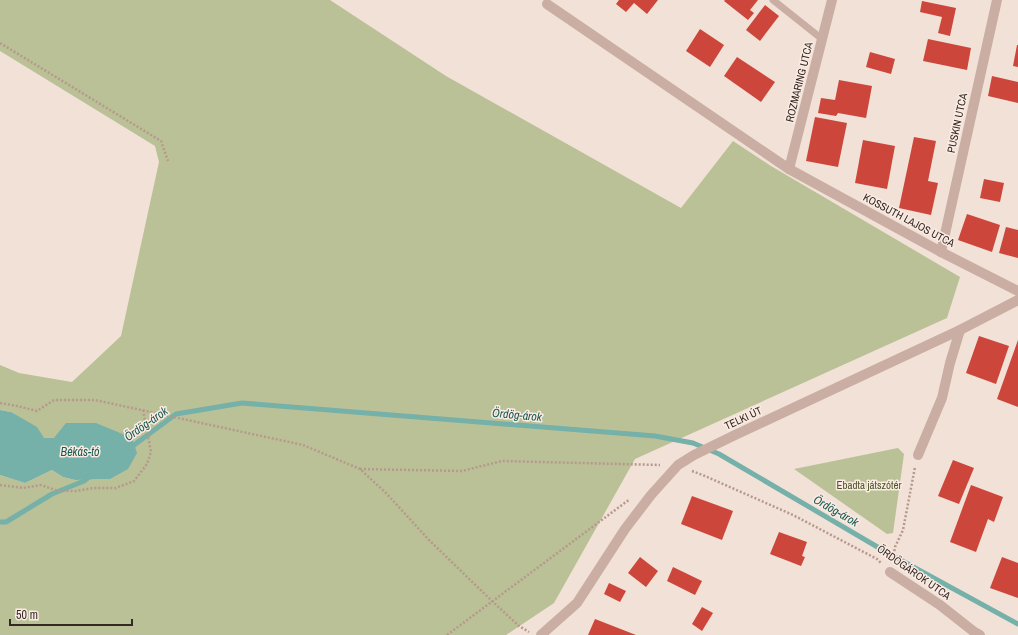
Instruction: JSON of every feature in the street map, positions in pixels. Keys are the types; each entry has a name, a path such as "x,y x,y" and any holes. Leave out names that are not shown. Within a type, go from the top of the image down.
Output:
{"street":[{"name":"ROZMARING UTCA","path":"789,169 832,0"},
{"name":"PUSKIN UTCA","path":"941,252 997,0"},
{"name":"KOSSUTH LAJOS UTCA","path":"547,4 789,169 941,252 1018,291"},
{"name":"TELKI ÚT","path":"541,635 577,603 625,529 651,495 678,466 694,455 960,330 1018,300"},
{"path":"918,455 942,398 950,363 960,330"},
{"name":"ÖRDÖGÁROK UTCA","path":"890,572 940,605 980,635"}],"lane":[{"path":"773,0 822,39"}],"path":[{"path":"0,43 160,141 168,161"},
{"path":"0,403 38,411 54,400 95,400 303,445 360,469 386,493 429,540 492,601 519,626 535,635"},
{"path":"0,485 23,488 41,485 58,491 76,491 93,488 116,488 134,481 147,464 151,452 143,410"},
{"path":"892,561 895,547 903,530 918,455"},
{"name":"ÖRDÖGÁROK UTCA","path":"360,469 462,471 502,461 678,466 705,476 793,515 877,559 890,572"},
{"path":"447,635 634,496"}],"green space":[{"path":"0,0 330,0 446,76 681,208 733,141 771,166 960,277 947,318 635,459 554,603 506,635 0,635 0,475 25,483 52,470 63,477 75,480 110,479 54,438 44,438 11,412 0,410 0,365 19,373 72,382 121,336 159,162 155,146 0,51"},
{"name":"Ebadta játszótér","path":"898,448 904,454 893,533 887,534 794,469"}],"water":[{"name":"Békás-tó","path":"0,410 11,412 37,427 44,438 54,438 66,423 96,423 132,438 137,453 128,469 110,479 75,480 63,477 52,470 25,483 0,475"}],"building":[{"path":"619,0 658,0 647,14 634,3 626,12 616,4"},
{"path":"758,0 750,10 754,13 748,20 724,1"},
{"path":"922,1 956,8 950,36 938,33 942,17 920,12"},
{"path":"765,5 779,16 760,41 746,30"},
{"path":"700,29 724,45 710,67 686,51"},
{"path":"928,39 971,48 967,70 923,61"},
{"path":"1018,45 1018,67 1013,66"},
{"path":"870,52 895,59 891,74 866,67"},
{"path":"737,57 775,82 761,102 724,76"},
{"path":"992,76 1018,82 1018,103 988,96"},
{"path":"839,80 872,86 866,118 838,113 836,116 818,113 821,98 835,100"},
{"path":"815,117 847,123 838,167 806,161"},
{"path":"914,137 936,141 928,181 938,183 931,215 899,208"},
{"path":"863,140 895,146 887,189 855,183"},
{"path":"984,179 1004,183 1000,202 980,198"},
{"path":"967,214 1000,225 992,252 958,240"},
{"path":"1006,227 1018,230 1018,258 999,253"},
{"path":"979,336 1009,346 996,384 966,373"},
{"path":"1018,340 1018,407 997,399"},
{"path":"953,460 974,468 959,504 938,496"},
{"path":"971,485 1003,497 994,522 988,519 976,552 950,542"},
{"path":"692,496 733,511 722,540 681,524"},
{"path":"779,532 807,542 802,556 805,557 801,566 770,554"},
{"path":"640,557 658,571 646,587 628,573"},
{"path":"1002,557 1018,563 1018,598 990,588"},
{"path":"673,567 702,581 695,595 667,581"},
{"path":"609,583 626,591 620,602 604,594"},
{"path":"702,607 713,613 702,631 692,624"},
{"path":"595,619 636,635 588,635"}],"waterway":[{"name":"Ördög-árok","path":"130,448 176,414 242,403 655,436 693,443 719,454 886,552 1018,624"},
{"name":"Ördög-árok","path":"0,522 6,522 52,494 84,481 89,477"}]}
